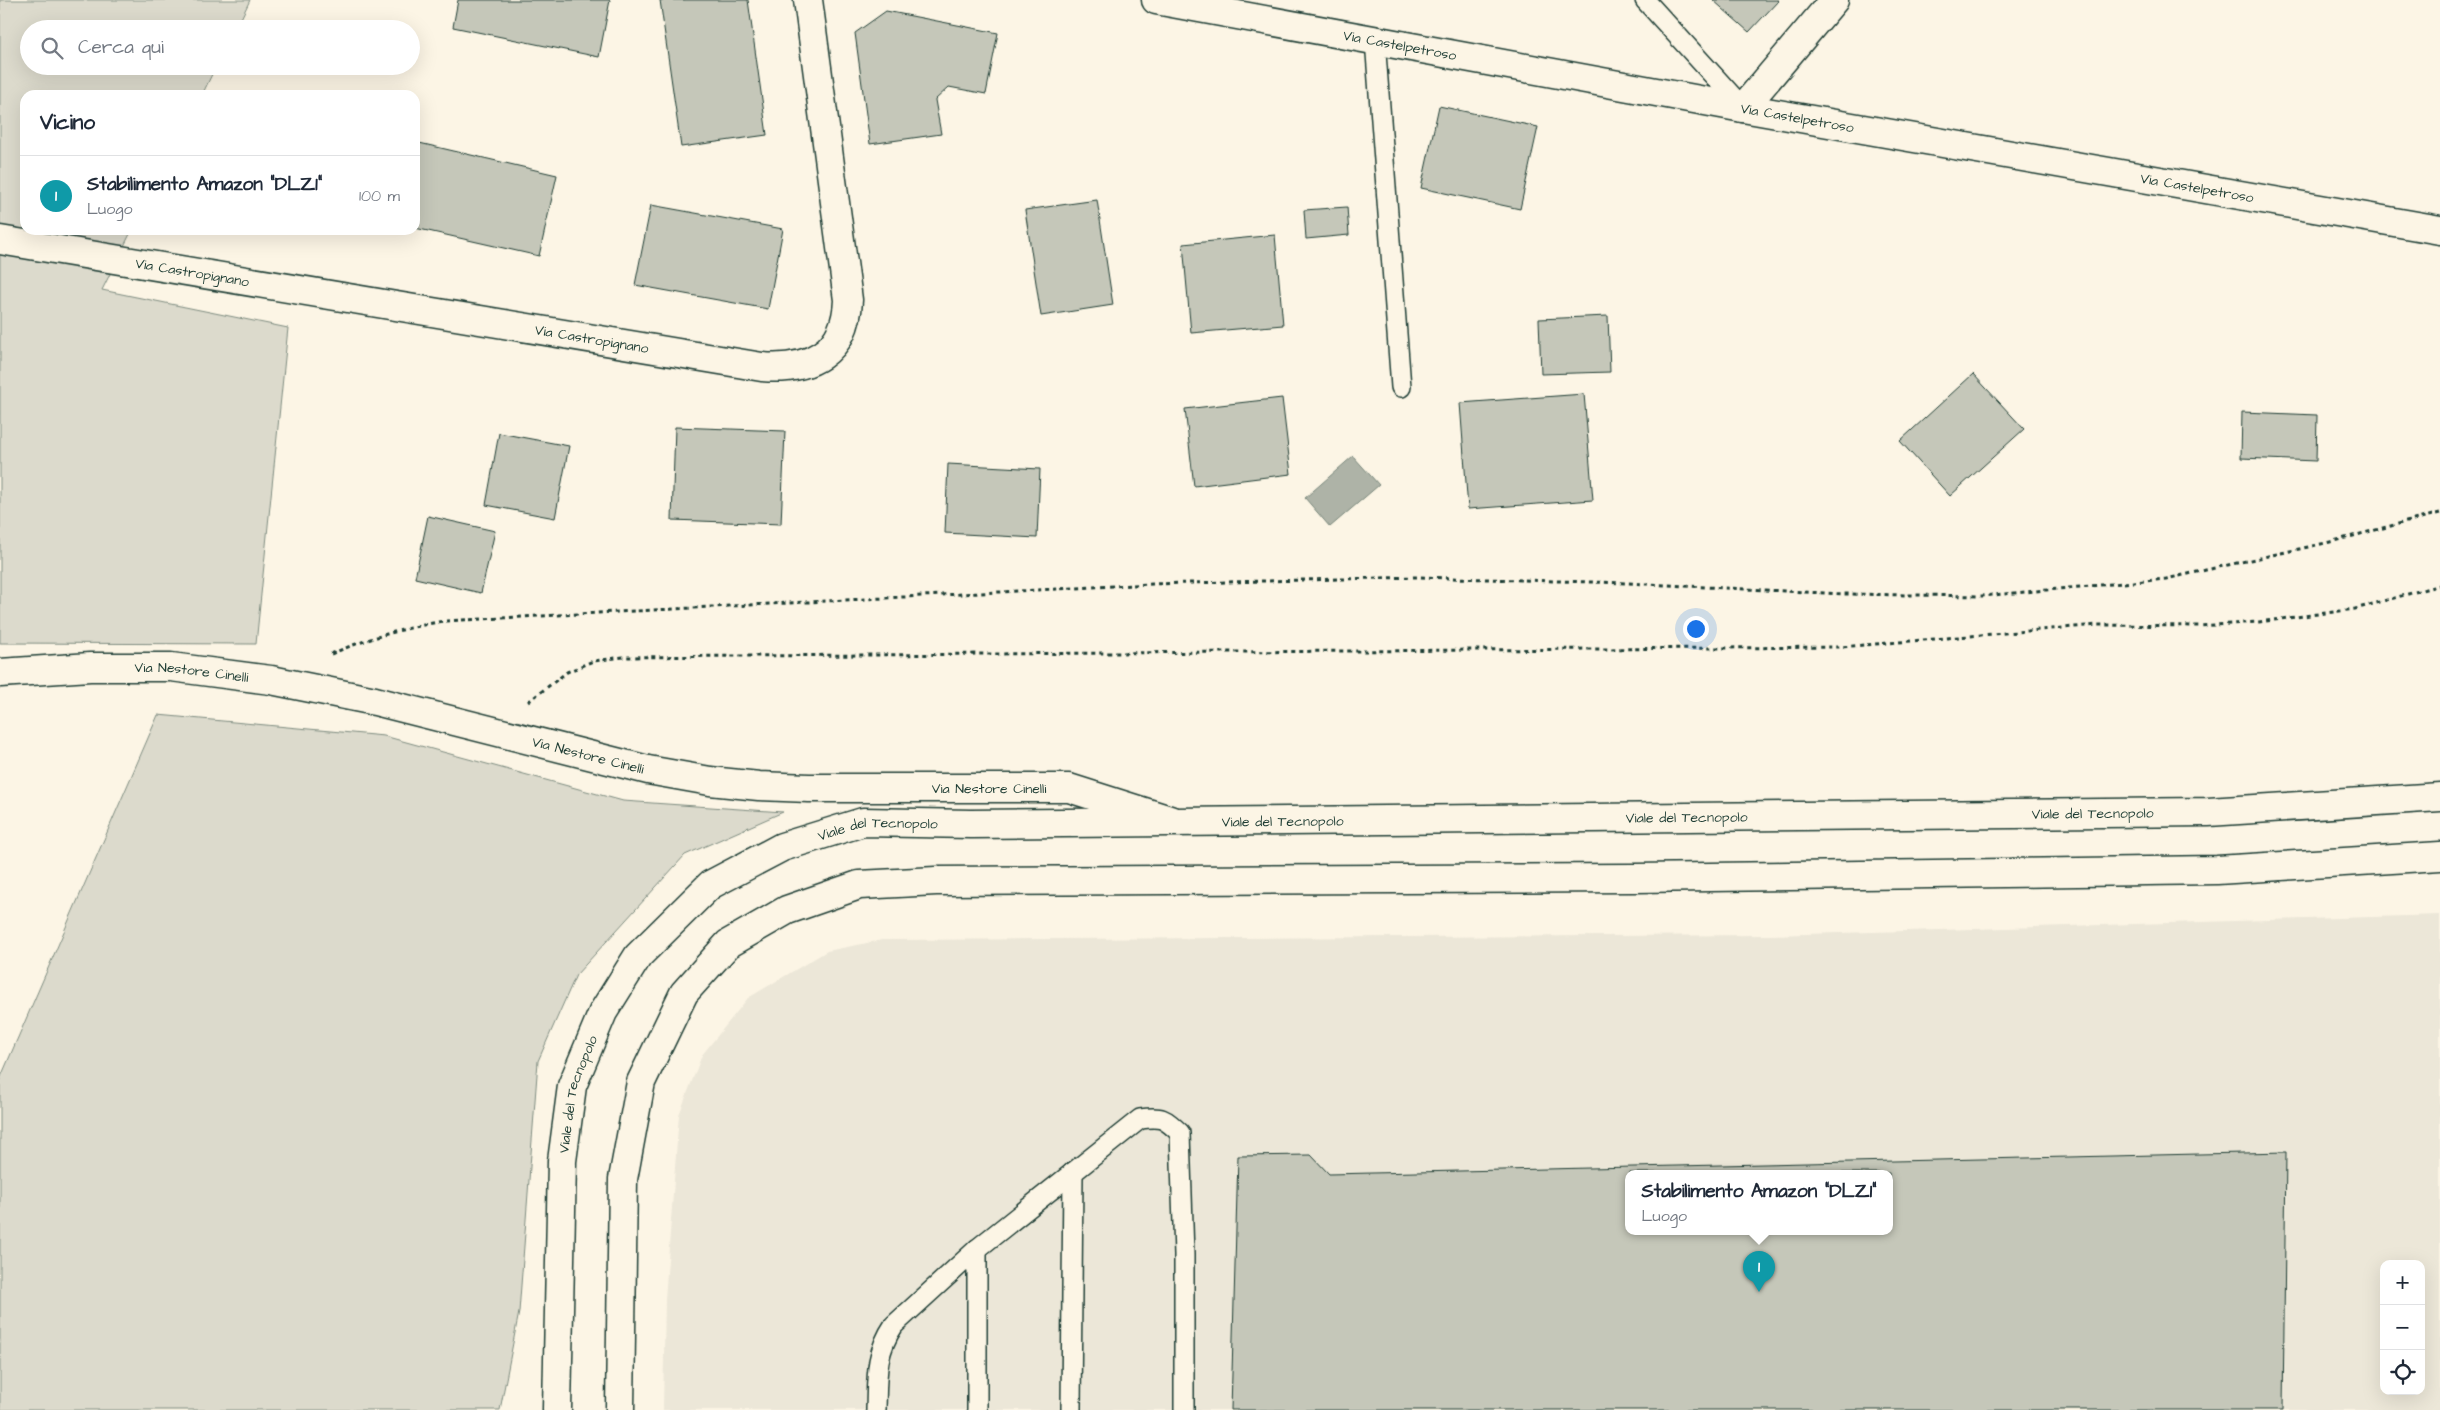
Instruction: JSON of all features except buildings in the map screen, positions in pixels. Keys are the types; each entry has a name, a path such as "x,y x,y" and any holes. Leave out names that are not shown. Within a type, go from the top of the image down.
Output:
{"main road":[{"name":"Via Castropignano","path":"0,240 762,368 796,367 819,358 832,344 842,331 848,300 808,0"},
{"name":"Via Castelpetroso","path":"1156,0 1743,108 2438,227"},
{"path":"1743,108 1834,0"},
{"name":"Via Nestore Cinelli","path":"0,673 90,668 171,667 280,682 375,701 648,770 710,781 759,786 801,787 1069,788 1176,822"},
{"name":"Viale del Tecnopolo","path":"557,1410 562,1161 572,1086 603,1012 638,956 710,885 782,846 863,822 1176,822 2208,812 2440,797"},
{"path":"620,1410 623,1179 641,1082 684,993 728,944 787,910 859,885 946,881 1636,878 2217,870 2440,856"}],"lane":[{"path":"1645,0 1743,108"},
{"path":"1374,40 1401,387"},
{"path":"876,1410 878,1360 883,1341 894,1325 978,1249 1140,1119 1164,1118 1180,1132 1184,1255 1184,1410"},
{"path":"1071,1410 1073,1172"},
{"path":"977,1410 978,1249"}],"path":[{"path":"322,658 356,643 402,628 444,622 1152,584 1417,578 1627,583 1844,594 1982,596 2166,579 2330,542 2440,513"},
{"path":"502,733 522,707 567,672 593,661 624,657 1840,647 2098,625 2199,626 2259,622 2355,609 2440,586"}],"shaded area":[{"path":"0,0 250,0 240,20 20,20 20,75 212,75 204,90 20,90 20,235 130,235 102,290 288,328 256,644 0,643"},
{"path":"1353,456 1379,485 1330,527 1305,498"},
{"path":"158,715 384,736 623,801 783,812 685,855 576,975 538,1061 519,1312 500,1410 0,1410 0,1079"},
{"path":"2440,915 2440,1410 663,1410 665,1299 679,1115 702,1055 748,998 827,951 882,940 1770,935"}],"place":[{"name":"Stabilimento Amazon \"DLZ1\"","path":"1759,1292"}]}
